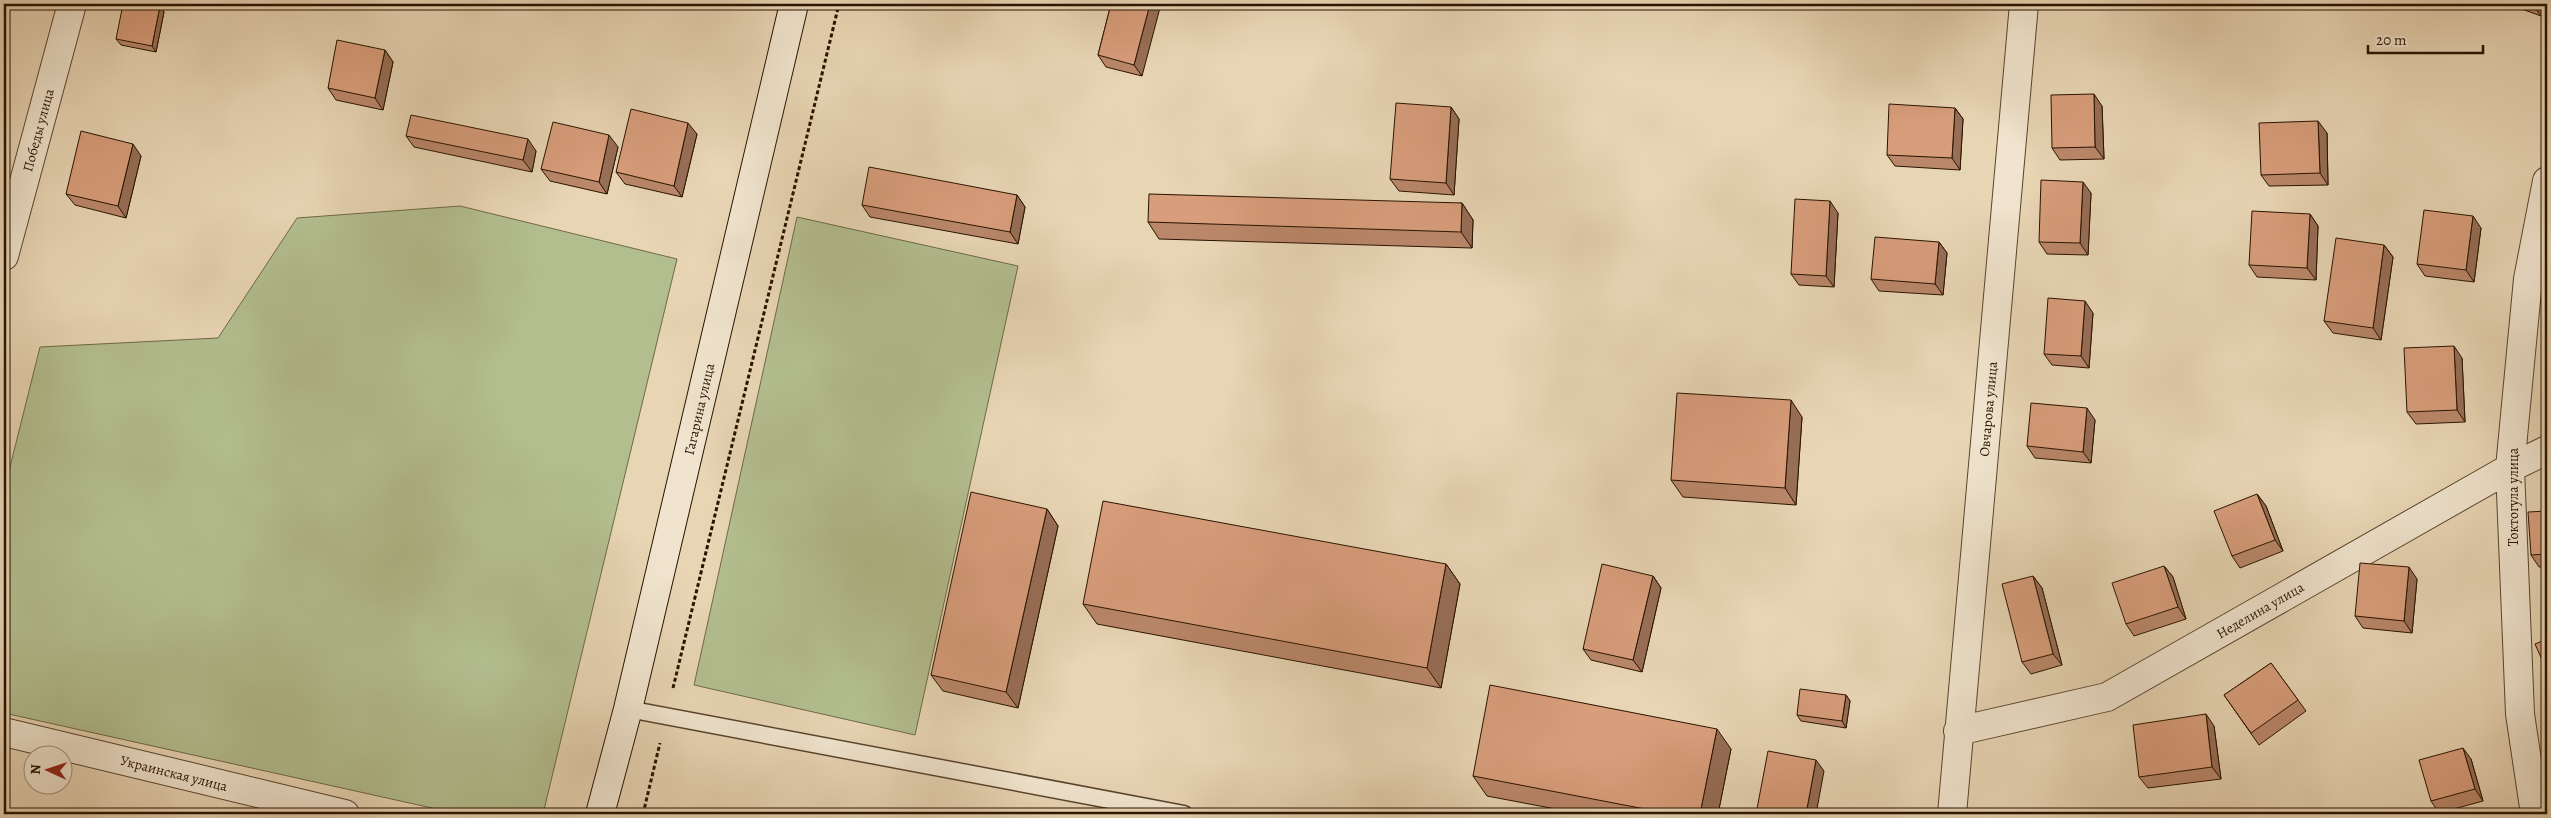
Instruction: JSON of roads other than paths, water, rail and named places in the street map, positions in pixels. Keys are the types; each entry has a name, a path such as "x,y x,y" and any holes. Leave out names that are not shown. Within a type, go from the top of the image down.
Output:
{"street":[{"name":"Победы улица","path":"4,256 72,4"},
{"name":"Гагарина улица","path":"600,814 628,709 794,4"},
{"name":"Овчарова улица","path":"1952,814 2024,4"},
{"name":"Токтогула улица","path":"2535,814 2520,714 2510,468 2528,279 2547,181"},
{"name":"Неделина улица","path":"1958,731 2107,697 2510,468 2547,450"},
{"name":"Украинская улица","path":"4,732 345,814"}],"lane":[{"path":"628,709 1184,814"}]}
